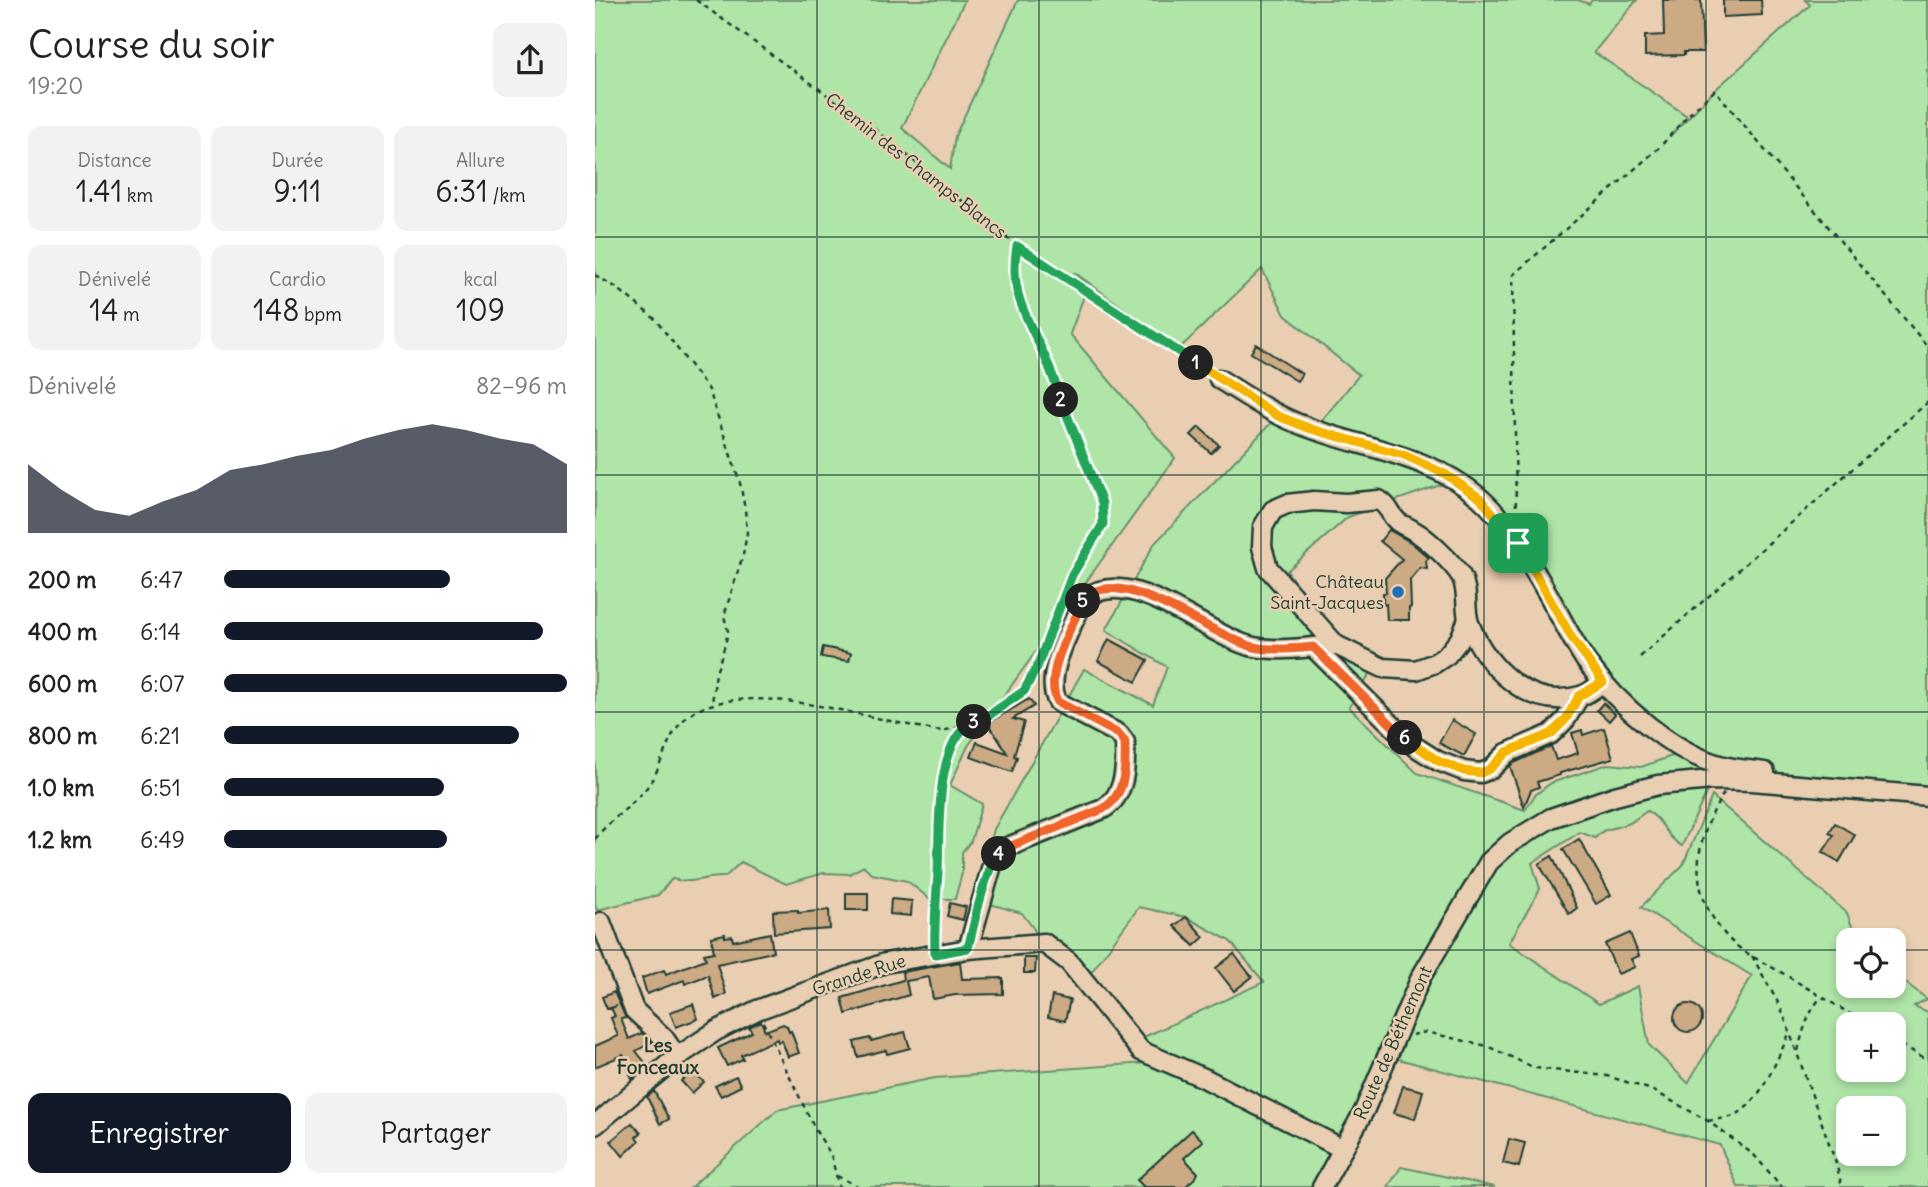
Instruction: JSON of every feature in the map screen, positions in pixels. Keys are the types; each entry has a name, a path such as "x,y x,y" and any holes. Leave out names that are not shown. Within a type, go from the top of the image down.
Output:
{"street":[{"path":"1219,379 1278,416 1311,429 1404,455 1445,474 1480,498 1518,543 1579,649 1603,682 1647,725 1695,755 1726,767 1799,776 1796,784"},
{"path":"1468,619 1460,639 1447,655 1435,663 1416,670 1383,668 1336,645 1268,568 1262,547 1263,527 1273,510 1287,504 1379,500 1390,507 1395,519 1417,532 1460,575 1465,586 1468,619 1475,636 1489,661 1521,689 1538,696 1579,696 1603,682"},
{"path":"968,948 994,858 1006,848 1103,809 1115,802 1121,790 1125,742 1119,734 1058,702 1053,693 1053,673 1084,598 1094,591 1114,588 1160,601 1210,629 1254,647 1336,645"},
{"path":"1313,647 1411,744 1438,761 1464,771 1481,773 1490,769 1507,752 1551,734 1566,719 1579,696"},
{"name":"Route de Béthemont","path":"1322,1187 1364,1111 1428,966 1489,862 1510,843 1551,818 1615,796 1658,785 1711,780 1796,784 1928,796"},
{"path":"601,922 634,1010 664,1038 677,1057"},
{"name":"Grande Rue","path":"595,1125 677,1057 716,1031 757,1010 885,964 968,948 1044,943 1069,962 1141,1051 1203,1078 1343,1149"}],"path":[{"name":"Chemin des Champs Blancs","path":"696,0 880,133 1017,246 1219,379"},
{"path":"1518,543 1514,498 1513,275 1660,146 1715,90 1928,347"},
{"path":"1017,246 1013,267 1020,305 1048,364 1102,503 1103,524 1072,575 1049,635"},
{"path":"595,275 617,288 655,319 709,390 740,483 747,533 724,616 728,631 716,673 712,703"},
{"path":"1640,657 1928,402"},
{"path":"595,839 604,827 648,786 667,743 686,718 712,703 752,699 804,704 942,731 963,727 1009,703 1024,691 1045,646"},
{"path":"935,954 944,774 953,745 963,727"},
{"path":"1730,781 1703,834 1697,859 1700,892 1730,941 1847,1012"},
{"path":"1751,955 1781,1008 1842,1187"},
{"path":"1797,1054 1811,1010 1821,997"},
{"path":"757,1010 811,1121 831,1154 839,1187"},
{"path":"1395,1037 1426,1032 1487,1046 1535,1068 1607,1076 1652,1090 1708,1121 1754,1155 1782,1187"},
{"path":"1708,1121 1730,1117 1747,1108 1763,1086 1790,1032"},
{"path":"1906,1047 1928,1060"},
{"path":"836,1176 859,1187"}],"green space":[{"path":"595,0 965,0 902,128 950,169 955,136 1018,0 1578,0 1589,4 1592,0 1637,0 1594,52 1687,116 1673,133 1715,90 1810,5 1805,0 1928,0 1928,791 1712,780 1682,846 1647,811 1630,823 1603,831 1595,838 1580,832 1532,863 1540,889 1509,943 1599,1004 1638,986 1649,1045 1688,1083 1752,976 1641,907 1683,865 1712,796 1847,913 1853,928 1836,928 1836,998 1906,998 1906,983 1927,999 1914,1006 1928,1012 1928,1187 1738,1187 1720,1145 1387,1056 1322,1187 691,1187 777,1110 935,1078 1162,1062 1133,1042 1264,982 1230,941 1186,917 1139,907 1084,982 1044,943 1022,913 976,900 994,829 1084,669 1153,705 1167,667 1106,630 1154,544 1278,416 1315,429 1359,375 1285,315 1262,269 1179,349 1074,272 1088,285 1070,334 1175,458 968,746 950,785 982,804 971,841 962,852 962,873 955,899 930,899 907,881 872,874 864,866 849,874 824,873 786,884 741,862 725,877 686,881 672,879 658,895 597,910","holes":["1443,484 1479,502 1528,559 1603,682 1675,755 1641,767 1608,764 1551,783 1535,795 1525,810 1417,773 1349,707 1376,664 1336,645 1287,571 1348,517"]},
{"path":"1401,1167 1495,1187 1388,1187"}],"building":[{"path":"1663,0 1701,0 1703,52 1645,56 1645,36 1664,35"},
{"path":"1723,0 1761,0 1762,15 1723,17"},
{"path":"1256,344 1302,374 1297,381 1251,353"},
{"path":"1199,427 1219,445 1211,453 1191,435"},
{"path":"1389,530 1412,543 1429,558 1426,561 1427,569 1420,568 1410,580 1409,620 1387,620 1386,604 1383,605 1383,593 1386,593 1385,578 1402,559 1380,541"},
{"path":"1109,639 1148,660 1136,682 1098,661"},
{"path":"823,647 851,653 849,661 821,657"},
{"path":"1029,699 1034,706 1013,719 1024,722 1012,772 971,757 977,742 1007,753 988,723"},
{"path":"1603,703 1615,714 1609,721 1597,710"},
{"path":"1452,720 1476,734 1464,756 1439,743"},
{"path":"1604,728 1613,758 1537,782 1539,787 1531,790 1524,807 1510,766 1551,746 1556,760 1578,753 1572,733 1582,730 1583,735"},
{"path":"1835,823 1855,835 1839,862 1823,852 1834,835 1829,833"},
{"path":"1579,839 1611,895 1596,904 1563,849"},
{"path":"1552,856 1577,908 1569,914 1539,864"},
{"path":"846,893 868,893 868,910 846,910"},
{"path":"891,899 912,901 911,916 890,914"},
{"path":"950,903 966,907 963,920 947,916"},
{"path":"798,910 798,913 829,910 830,929 774,933 773,911"},
{"path":"1186,917 1204,937 1194,946 1174,926"},
{"path":"770,933 773,952 717,964 726,994 715,999 708,975 685,984 684,980 647,994 642,978 664,970 666,974 706,959 704,954 714,952 711,937 725,934 725,937 732,936 733,941"},
{"path":"1630,933 1639,956 1631,959 1635,967 1618,974 1605,944"},
{"path":"1234,954 1252,977 1234,991 1216,968"},
{"path":"1024,958 1036,958 1035,973 1024,973"},
{"path":"960,962 962,979 1003,978 1003,994 955,995 933,999 929,977 906,981 909,995 846,1014 842,998 903,980 902,972"},
{"path":"614,992 626,1018 621,1019 629,1039 642,1033 652,1042 636,1051 648,1066 632,1079 623,1055 595,1067 595,1046 618,1036 611,1018 615,1016 611,1008 617,1006 607,1009 602,997"},
{"path":"1052,996 1070,1000 1065,1021 1048,1017"},
{"path":"693,1004 698,1019 676,1027 670,1012"},
{"path":"1688,1004 1698,1008 1702,1018 1698,1028 1688,1032 1678,1028 1674,1018 1678,1008"},
{"path":"761,1021 765,1031 783,1024 787,1026 799,1053 788,1057 782,1041 778,1042 777,1039 741,1055 743,1059 727,1066 718,1048 752,1032 749,1027"},
{"path":"905,1032 910,1048 887,1054 886,1050 858,1057 854,1042 870,1038 871,1041"},
{"path":"692,1071 704,1082 692,1093 681,1081"},
{"path":"736,1076 741,1086 721,1096 715,1086"},
{"path":"1403,1086 1423,1091 1415,1119 1394,1113"},
{"path":"654,1091 669,1119 660,1124 647,1097"},
{"path":"632,1123 641,1133 636,1137 639,1141 623,1156 611,1141"},
{"path":"1192,1130 1203,1141 1184,1158 1198,1173 1196,1177 1185,1187 1144,1187 1137,1180"},
{"path":"1509,1139 1525,1143 1519,1167 1503,1163"}],"place":[{"name":"Château Saint-Jacques","path":"1398,592"}],"district":[{"name":"Les Fonceaux","path":"658,1056"}],"route":[{"path":"1017,246 1278,416 1311,429 1404,455 1445,474 1480,498 1518,543 1572,638 1603,682 1579,696 1566,719 1551,734 1507,752 1490,769 1481,773 1464,771 1438,761 1411,744 1313,647 1254,647 1210,629 1160,601 1114,588 1094,591 1084,598 1053,673 1053,693 1058,702 1119,734 1125,742 1121,790 1115,802 1103,809 1006,848 994,858 968,948 935,954 939,831 947,760 963,727 988,716 1024,691 1037,667 1072,575 1103,524 1102,503 1082,450 1048,364 1020,305 1013,267 1017,246"}]}
